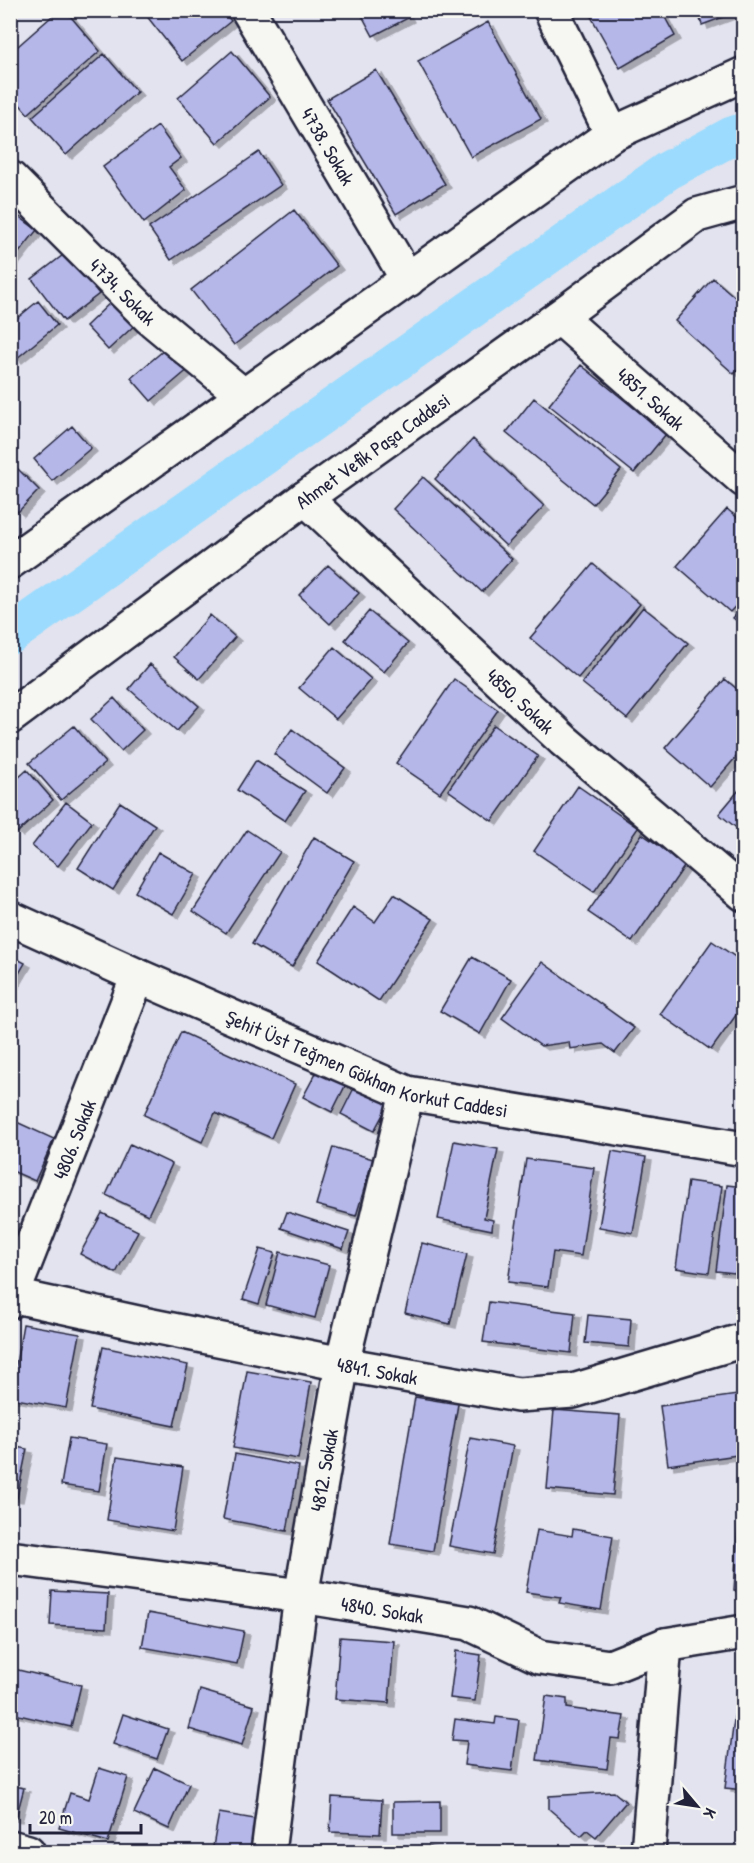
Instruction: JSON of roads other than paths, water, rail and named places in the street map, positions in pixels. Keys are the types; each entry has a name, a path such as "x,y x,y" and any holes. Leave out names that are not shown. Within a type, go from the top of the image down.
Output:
{"street":[{"name":"4738. Sokak","path":"248,10 408,280"},
{"path":"551,10 612,134"},
{"path":"11,560 612,134 744,74"},
{"name":"4734. Sokak","path":"10,178 150,318 244,396"},
{"name":"Ahmet Vefik Paşa Caddesi","path":"10,717 305,498 698,215 744,202"},
{"name":"4851. Sokak","path":"559,317 744,480"},
{"name":"4850. Sokak","path":"305,498 564,740 744,894"},
{"name":"Şehit Üst Teğmen Gökhan Korkut Caddesi","path":"10,918 408,1094 744,1149"},
{"name":"4806. Sokak","path":"11,1297 138,976"},
{"name":"4812. Sokak","path":"268,1852 301,1596 342,1364 408,1094"},
{"name":"4841. Sokak","path":"11,1297 342,1364 519,1395 573,1391 744,1340"},
{"name":"4840. Sokak","path":"10,1558 301,1596 470,1623 540,1657 610,1667 666,1645 744,1632"},
{"path":"648,1852 666,1645"},
{"path":"10,1847 28,1852"}],"waterway":[{"path":"10,635 667,171 732,136 744,132"}]}
